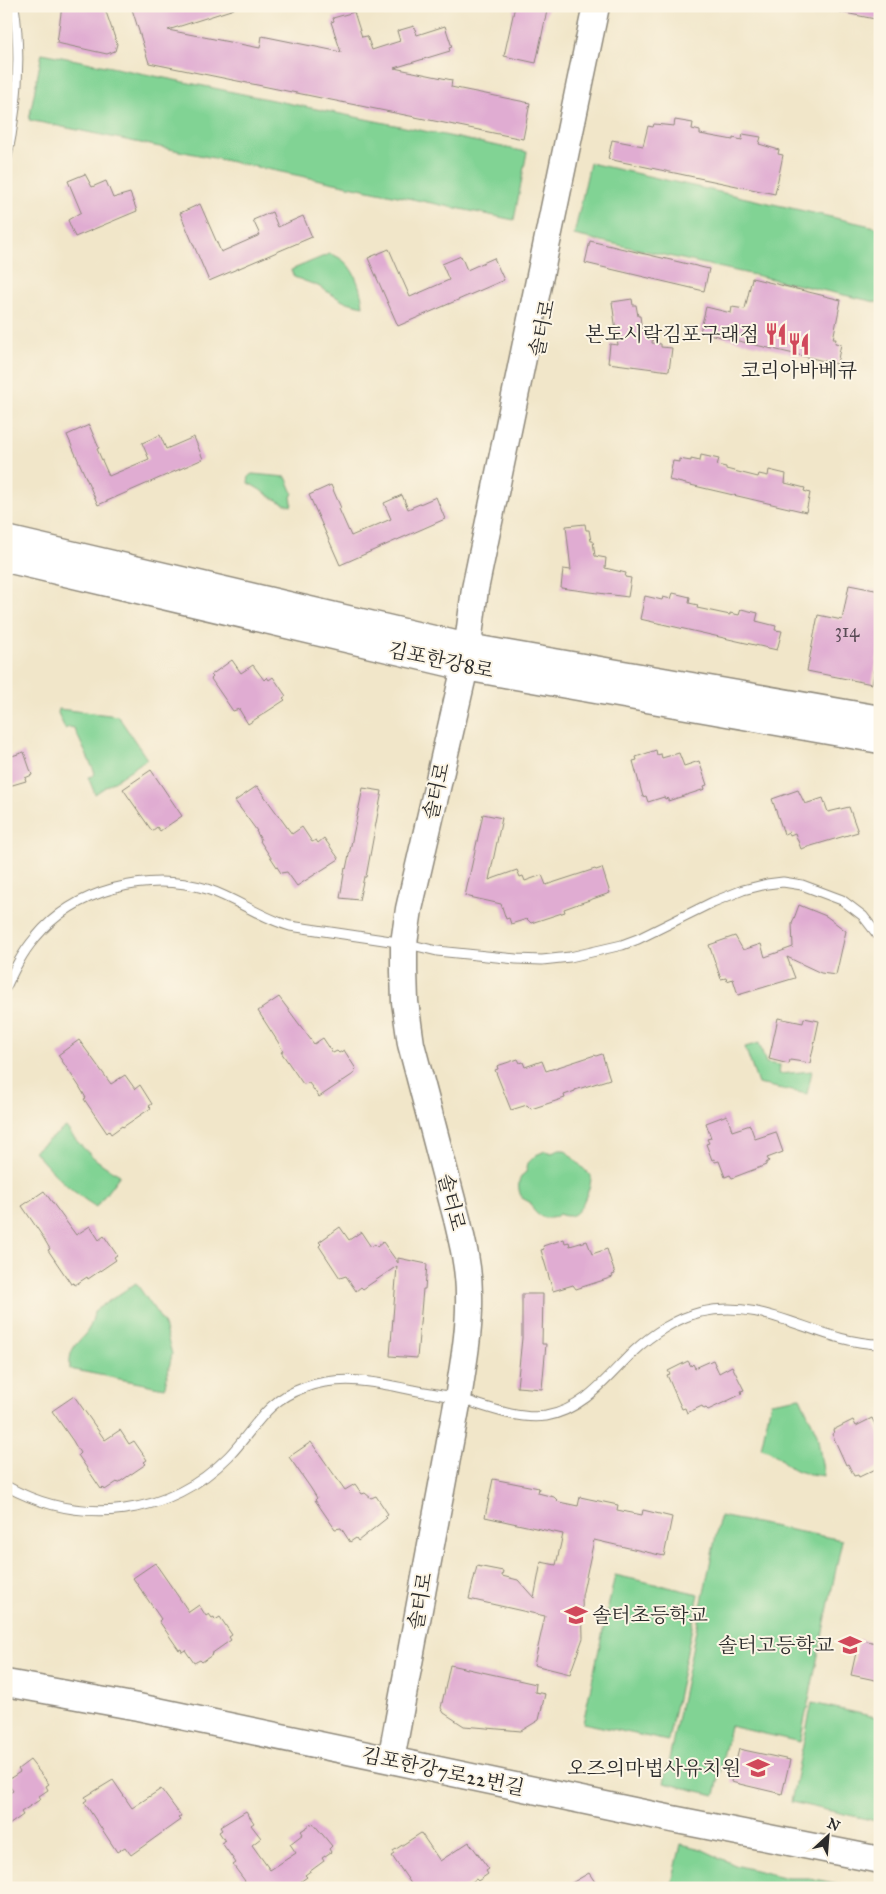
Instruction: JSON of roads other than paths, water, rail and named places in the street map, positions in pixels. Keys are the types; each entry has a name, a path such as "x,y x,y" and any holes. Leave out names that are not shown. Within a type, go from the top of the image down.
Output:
{"street":[{"name":"솔터로","path":"390,1760 458,1399 468,1327 469,1295 466,1266 457,1219 411,1044 405,1002 404,943 411,899 466,657 475,589 596,6"},
{"name":"솔터로","path":"466,657 486,597 611,6"},
{"path":"6,522 82,567"},
{"name":"김포한강8로","path":"6,539 82,567 466,657 880,740"},
{"name":"김포한강8로","path":"6,559 82,567"},
{"path":"6,572 82,567"},
{"name":"김포한강8로","path":"466,657 880,719"},
{"name":"김포한강7로22번길","path":"6,1683 138,1707 880,1860"}],"lane":[{"path":"6,162 14,124 18,78 14,6"},
{"path":"6,987 16,965 35,938 67,910 90,897 114,888 151,882 172,882 209,890 275,922 290,926 404,943 437,951 516,959 542,960 594,952 638,939 713,902 743,890 783,882 802,884 842,900 863,916 880,938"},
{"path":"6,1486 38,1500 74,1510 106,1511 137,1507 176,1493 201,1479 228,1457 266,1411 280,1400 304,1388 333,1381 358,1380 458,1399 494,1410 530,1416 546,1416 565,1410 595,1391 634,1351 663,1329 700,1312 721,1309 759,1311 795,1322 836,1338 855,1343 880,1344"}],"place":[{"name":"본도시락김포구래점","path":"776,334"},
{"name":"코리아바베큐","path":"799,344"},
{"name":"솔터초등학교","path":"576,1615"},
{"name":"솔터고등학교","path":"850,1645"},
{"name":"오즈의마법사유치원","path":"758,1768"}]}
